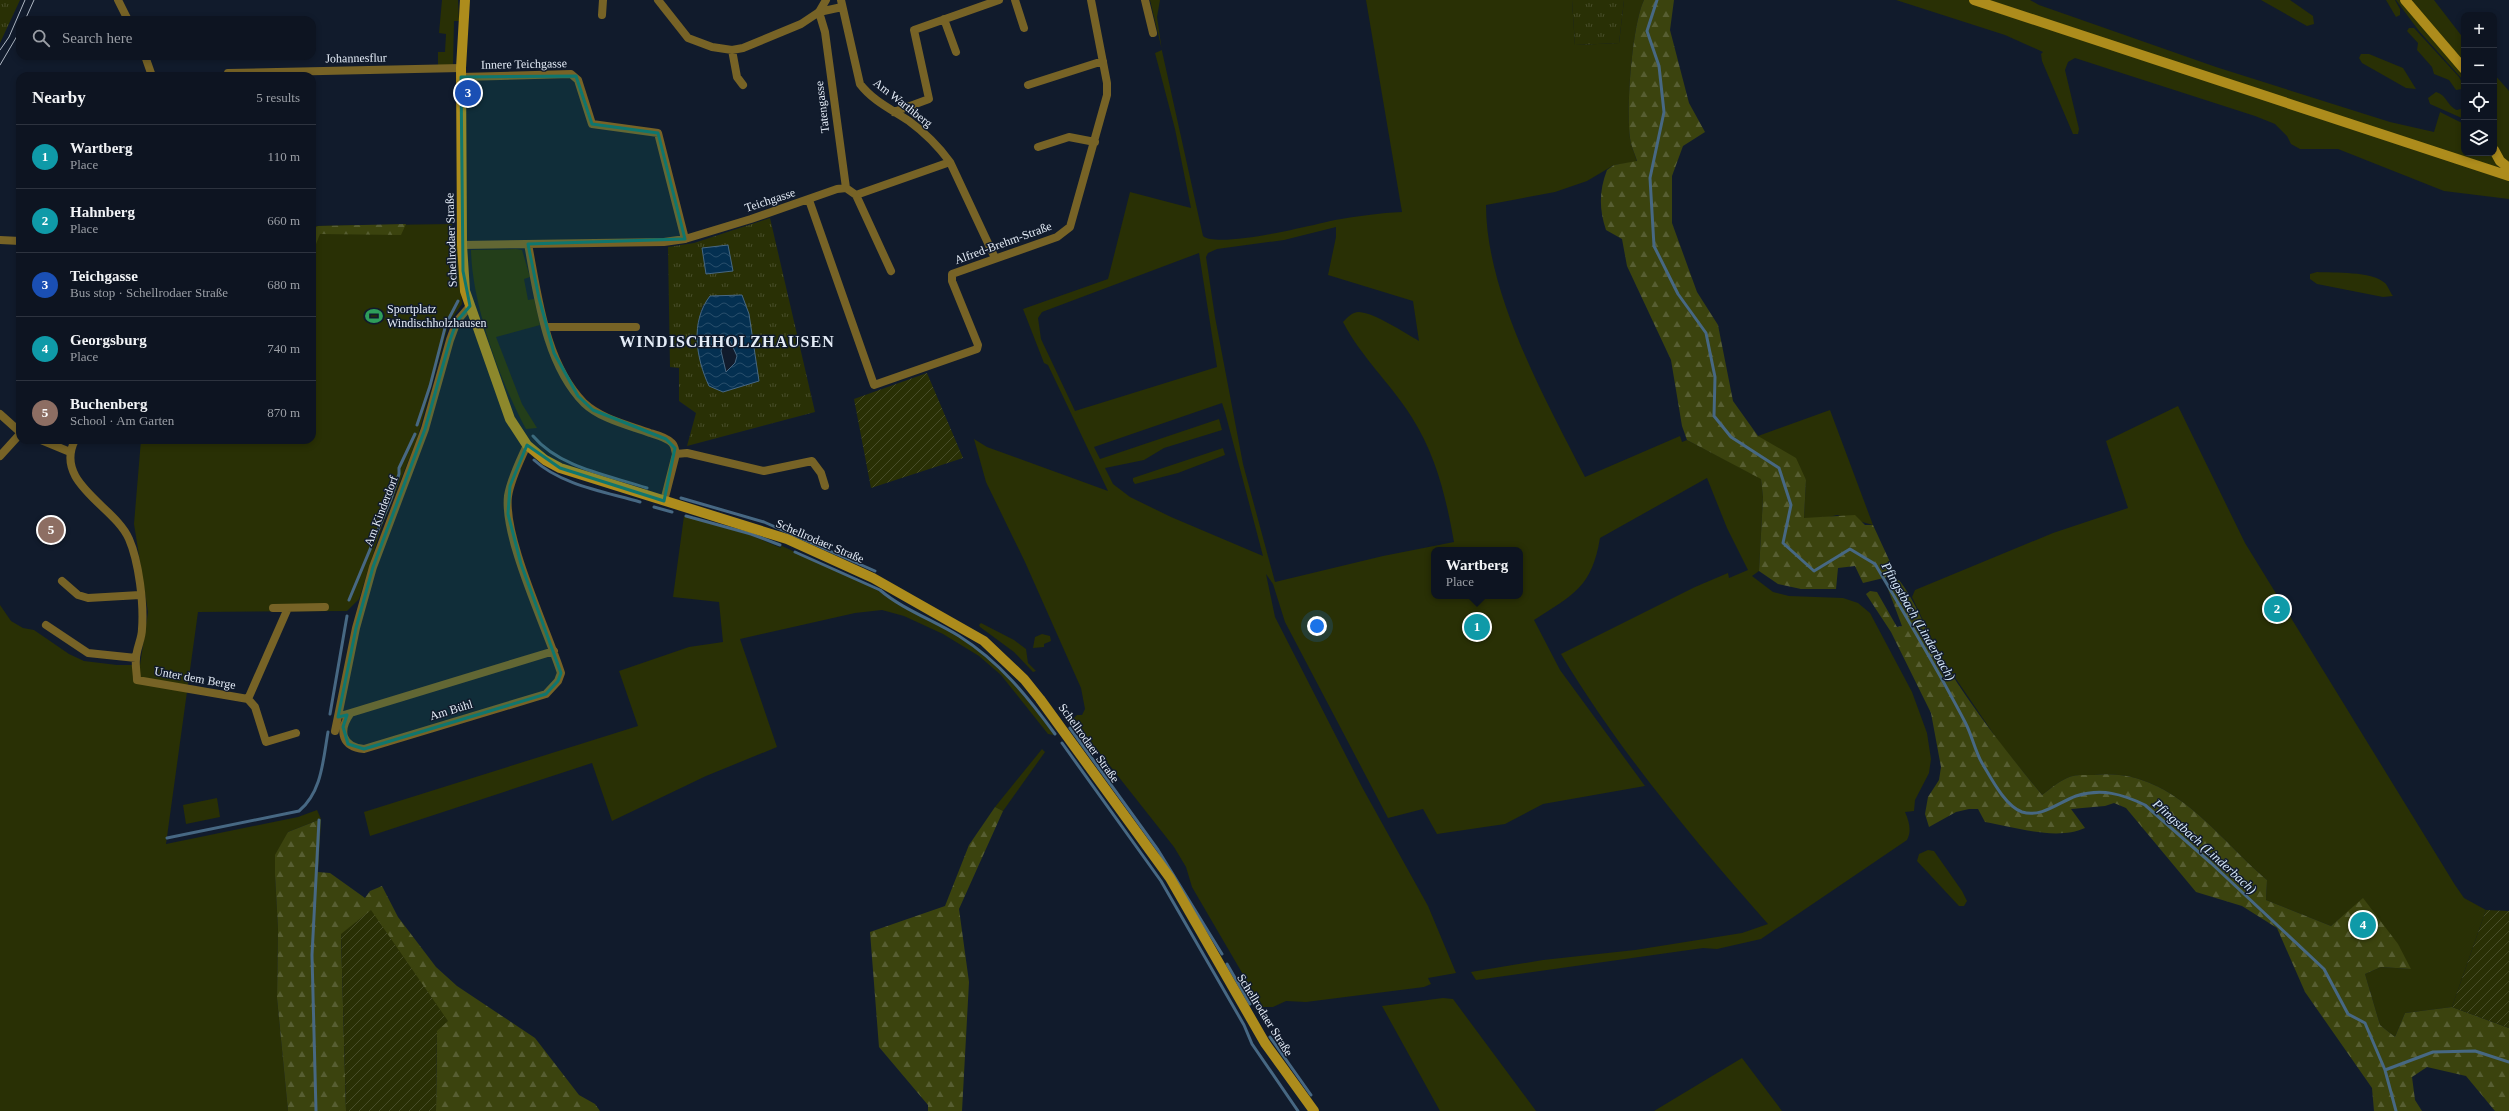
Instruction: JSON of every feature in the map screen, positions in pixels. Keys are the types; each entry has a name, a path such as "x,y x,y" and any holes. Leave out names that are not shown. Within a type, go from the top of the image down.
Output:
{"street":[{"path":"118,0 126,16"},
{"name":"Schellrodaer Straße","path":"465,0 461,73 462,245 464,282 470,306 510,419 527,445 545,460 560,468 788,539 877,580 956,624 984,642 1024,679 1056,719 1150,848 1170,878 1265,1042 1314,1111"},
{"path":"602,0 602,15"},
{"path":"658,0 688,38 712,47 732,50 743,48 802,24 819,12 842,4"},
{"path":"819,12 826,0"},
{"path":"894,112 929,99 914,30 999,0"},
{"path":"1015,0 1024,28"},
{"name":"Alfred-Brehm-Straße","path":"809,200 874,385 977,349 978,345 952,281 952,274 1057,237 1070,227 1096,142 1108,89 1091,0"},
{"path":"1145,0 1153,33"},
{"path":"1974,0 2467,157 2509,176"},
{"path":"2405,0 2461,65"},
{"name":"Am Warthberg","path":"842,4 856,74 860,84 871,96 914,125 942,152 950,162 995,258"},
{"name":"Tatengasse","path":"819,12 825,32 846,188"},
{"path":"944,19 956,52"},
{"path":"732,50 737,77 743,85"},
{"path":"146,60 151,72"},
{"path":"1028,85 1102,60"},
{"name":"Johannesflur","path":"316,73 461,73"},
{"name":"Innere Teichgasse","path":"461,73 571,74 578,80 592,124 658,133 685,239"},
{"path":"1038,147 1069,137 1096,142"},
{"path":"2497,156 2500,161 2509,168"},
{"path":"856,194 950,162"},
{"path":"846,188 856,194 890,271"},
{"name":"Teichgasse","path":"462,245 664,242 685,239 809,200 837,189 846,188"},
{"path":"0,240 16,240"},
{"path":"528,244 546,327 554,353 564,374 585,403 593,410 618,422 666,438 672,443 676,454 664,501"},
{"name":"Am Kinderdorf","path":"335,731 356,628 373,566 425,429 450,340 457,321 470,306"},
{"path":"546,327 636,327"},
{"path":"0,414 16,429"},
{"path":"0,456 16,438"},
{"path":"51,444 70,452"},
{"path":"46,625 88,653 136,658 142,631 140,594 134,554 129,538 117,521 83,488 74,472 70,452 73,444"},
{"name":"Am Bühl","path":"350,714 343,727 346,740 354,748 364,749 546,694 558,681 561,673 521,564 508,514 510,486 527,445"},
{"path":"676,454 687,453 764,472 812,461 821,473 826,486"},
{"path":"62,581 78,594 88,598 140,594"},
{"path":"273,608 325,607"},
{"name":"Unter dem Berge","path":"248,699 288,608"},
{"path":"338,717 554,651"},
{"name":"Unter dem Berge","path":"136,658 137,680 248,699 255,706 266,742 296,733"}],"highlighted area":[{"path":"576,76 592,124 658,133 685,239 528,244 539,298 554,353 578,396 593,410 666,439 675,448 664,501 560,468 527,445 510,486 508,514 521,564 561,673 558,681 546,694 364,749 348,744 343,727 347,715 338,717 356,628 373,567 425,429 450,340 457,321 470,306 463,271 461,77"}],"green space":[{"path":"0,0 20,0 0,43"},
{"path":"442,0 458,0 459,21 454,21 453,65 438,66 438,52 445,52 446,34 439,33"},
{"path":"1150,0 1160,0 1157,17 1162,48"},
{"path":"1366,0 1572,0 1575,45 1619,43 1624,0 1644,0 1636,28 1633,47 1629,108 1630,138 1637,162 1614,165 1587,181 1555,192 1486,205 1489,239 1496,274 1520,345 1585,477 1680,436 1682,442 1687,440 1761,478 1763,497 1759,571 1752,576 1773,592 1789,596 1843,598 1858,603 1870,613 1912,692 1927,733 1931,759 1929,773 1915,800 1914,811 1905,812 1909,826 1909,837 1907,840 1761,939 1717,949 1703,948 1476,980 1471,972 1543,960 1635,950 1742,933 1768,924 1712,860 1658,794 1607,725 1561,654 1695,587 1728,573 1729,578 1748,570 1727,528 1707,478 1600,538 1592,568 1579,588 1560,604 1534,620 1560,670 1645,786 1543,804 1505,824 1437,834 1423,809 1388,818 1285,622 1273,584 1266,574 1275,617 1362,787 1428,906 1456,973 1428,978 1431,984 1424,987 1306,1002 1286,1001 1273,1007 1262,1007 1192,887 1186,867 1174,847 1073,719 1077,715 1082,715 1085,709 1081,688 1025,562 986,482 974,439 987,447 1108,491 1048,365 1044,363 1023,309 1108,279 1130,192 1191,208 1175,129 1155,53 1162,50 1203,236 1212,239 1227,240 1246,238 1288,231 1335,220 1402,212","holes":["1336,227 1336,237 1328,275 1413,301 1419,341 1390,324 1366,313 1354,313 1343,322 1358,347 1403,404 1420,431 1439,477 1454,542 1383,556 1275,582 1243,464 1215,317 1206,257 1208,253 1217,249 1284,240","1199,253 1217,367 1075,411 1041,339 1038,318 1042,312","1222,403 1225,412 1263,556 1171,517 1130,497 1113,484 1105,468 1144,460 1164,448 1222,430 1219,419 1100,459 1094,447"]},
{"path":"1572,0 1624,0 1619,43 1575,45"},
{"path":"1644,0 1674,0 1670,30 1689,103 1705,132 1683,146 1672,176 1672,223 1697,292 1718,325 1733,401 1758,436 1796,458 1806,480 1804,518 1855,515 1865,525 1873,525 1896,575 1863,583 1855,566 1838,568 1836,589 1801,589 1778,584 1759,571 1763,497 1761,479 1687,440 1682,426 1671,360 1627,266 1622,239 1606,230 1601,207 1602,185 1607,170 1614,165 1637,161 1630,138 1629,108 1633,47 1636,28"},
{"path":"1896,0 2030,0 2039,5 2216,67 2390,122 2434,132 2440,112 2461,122 2461,156 2497,156 2497,77 2509,91 2509,199 2444,191 2338,149 2300,149 2291,144 2287,136 2275,124 2255,116 2075,58 2068,62 2065,70 2079,129 2078,134 2073,134 2042,61 2041,54 2043,52 2005,35"},
{"path":"2261,0 2290,0 2313,16 2314,24 2307,26"},
{"path":"2386,0 2395,0 2400,9 2400,15 2396,17"},
{"path":"2396,0 2434,0 2461,35 2461,78 2419,31"},
{"path":"2409,28 2414,28 2459,77 2461,81 2461,89 2456,90 2449,80 2434,74 2432,67 2417,50 2418,43 2407,31"},
{"path":"2361,54 2369,54 2403,68 2416,89 2406,88 2362,63 2359,58"},
{"path":"2436,92 2440,93 2451,106 2457,110 2461,109 2461,118 2430,104 2428,98"},
{"path":"770,218 815,412 687,446 696,413 679,401 679,368 670,367 668,247 694,243","holes":["742,295 759,381 723,392 702,350 699,329 703,305"]},
{"path":"406,224 401,235 320,234 316,244 316,227 318,226"},
{"path":"452,224 452,234 458,235 458,264 462,304 449,322 417,439 381,529 359,599 347,611 198,612 166,844 298,817 317,810 321,819 288,832 275,875 278,929 277,998 288,1111 0,1111 0,605 11,621 23,628 34,630 69,654 84,661 117,665 140,665 148,612 134,524 141,444 316,444 316,226"},
{"path":"471,250 522,250 530,277 524,279 528,300 534,299 540,325 496,337 522,404 537,428 526,429 497,366 489,342 476,294"},
{"path":"2317,272 2352,273 2371,276 2385,283 2393,296 2383,297 2317,284 2310,279 2310,274"},
{"path":"927,373 963,458 871,488 854,399"},
{"path":"2178,406 2245,543 2455,885 2464,898 2486,910 2452,1007 2405,1013 2395,1037 2380,1025 2365,974 2381,967 2410,969 2363,899 2331,926 2266,900 2267,880 2210,825 2190,808 2169,793 2147,782 2122,775 2077,775 2064,780 2042,795 2001,745 1939,654 1912,597 1915,590 2053,533 2128,508 2106,441"},
{"path":"1830,410 1873,525 1837,515 1821,519 1804,518 1806,480 1758,436"},
{"path":"1223,448 1225,455 1178,473 1135,484 1133,481 1133,478"},
{"path":"684,516 750,535 781,548 780,545 879,591 908,610 948,631 973,647 999,669 1033,707 1054,735 1048,734 1001,675 979,656 943,634 904,616 882,610 855,613 740,639 777,747 706,776 612,821 592,763 370,836 364,812 638,726 619,671 689,647 723,642 719,602 673,597"},
{"path":"1899,580 1911,598 1934,645 1951,673 2001,744 2042,795 2064,780 2077,775 2122,775 2147,782 2169,793 2190,808 2210,825 2267,880 2266,900 2331,926 2363,898 2398,944 2411,969 2381,967 2365,974 2380,1025 2395,1037 2405,1013 2452,1007 2509,1028 2509,1111 2495,1111 2466,1076 2427,1067 2412,1077 2415,1100 2422,1111 2374,1111 2372,1088 2305,992 2277,928 2242,906 2196,892 2126,808 2114,803 2105,806 2071,809 2085,828 2074,832 2035,832 1985,822 1978,809 1969,809 1956,812 1929,827 1925,814 1928,797 1939,780 1941,767 1931,713 1891,632 1866,594 1870,591 1877,592 1897,627 1902,626 1888,589 1892,582"},
{"path":"981,623 1014,640 1026,649 1028,663 1036,671 1033,672 1014,652 980,627 979,625"},
{"path":"1042,634 1050,636 1051,641 1044,644 1044,647 1033,648 1035,637"},
{"path":"1042,749 1045,752 1003,811 995,807"},
{"path":"217,798 220,817 186,824 183,805"},
{"path":"995,807 1003,811 959,909 969,982 962,1111 928,1111 928,1105 879,1047 870,932 945,906 969,845"},
{"path":"321,819 318,872 330,873 365,898 370,891 382,886 398,917 436,967 457,986 535,1038 579,1095 595,1104 600,1111 436,1111 437,1031 341,935 346,1111 288,1111 277,998 278,929 275,855 288,832"},
{"path":"1928,850 1934,851 1962,891 1967,901 1964,906 1959,906 1917,861 1919,854"},
{"path":"371,910 448,1021 437,1031 436,1111 346,1111 341,934"},
{"path":"2486,910 2509,911 2509,1028 2452,1007"},
{"path":"1443,998 1453,999 1536,1111 1440,1111 1382,1006"},
{"path":"1742,1058 1782,1111 1654,1111"}],"water":[{"path":"728,245 733,271 706,274 702,248"},
{"path":"742,295 749,314 759,381 723,392 709,386 704,375 698,352 697,329 704,306 710,296","holes":["724,340 730,341 737,356 735,363 726,372 721,351"]}],"waterway":[{"name":"Pfingstbach (Linderbach)","path":"1657,0 1647,31 1659,66 1664,112 1650,178 1654,246 1678,294 1706,333 1715,377 1714,416 1731,437 1779,468 1791,505 1783,543 1814,571 1850,549 1875,564 1954,702 1967,727 1977,753 1994,784 2004,798 2016,809 2022,812 2036,813 2076,796 2085,794 2103,792 2120,795 2145,805 2211,863 2324,969 2348,1014 2365,1023 2385,1070 2396,1111"},
{"path":"417,425 430,386 446,324 458,301"},
{"path":"349,600 391,499 399,474 399,468 415,434"},
{"path":"533,436 544,447 571,463 647,488"},
{"path":"534,460 545,469 570,482 640,502"},
{"path":"681,498 764,522 875,571"},
{"path":"654,507 672,512"},
{"path":"686,516 751,534 780,545"},
{"path":"795,552 880,590 898,603 949,630 974,646 1012,680 1055,734"},
{"path":"330,714 347,616"},
{"path":"1070,728 1158,850 1222,954"},
{"path":"167,838 299,811 313,795 317,785 323,764 328,732"},
{"path":"1062,743 1161,881 1244,1025 1252,1044 1298,1111"},
{"path":"316,1111 312,955 319,820"},
{"path":"1227,964 1250,1004"},
{"path":"1270,1037 1311,1095"},
{"path":"2385,1070 2433,1052 2475,1051 2509,1062"}],"tram line":[{"path":"18,16 25,0"},
{"path":"27,16 34,0"},
{"path":"0,50 9,37 16,21"},
{"path":"0,65 16,38"}],"place":[{"name":"Teichgasse","path":"468,93"},
{"name":"Sportplatz Windischholzhausen","path":"374,316"},
{"name":"Buchenberg","path":"51,530"},
{"name":"Hahnberg","path":"2277,609"},
{"name":"Wartberg","path":"1477,627"},
{"name":"Georgsburg","path":"2363,925"}],"district":[{"name":"WINDISCHHOLZHAUSEN","path":"727,341"}]}
